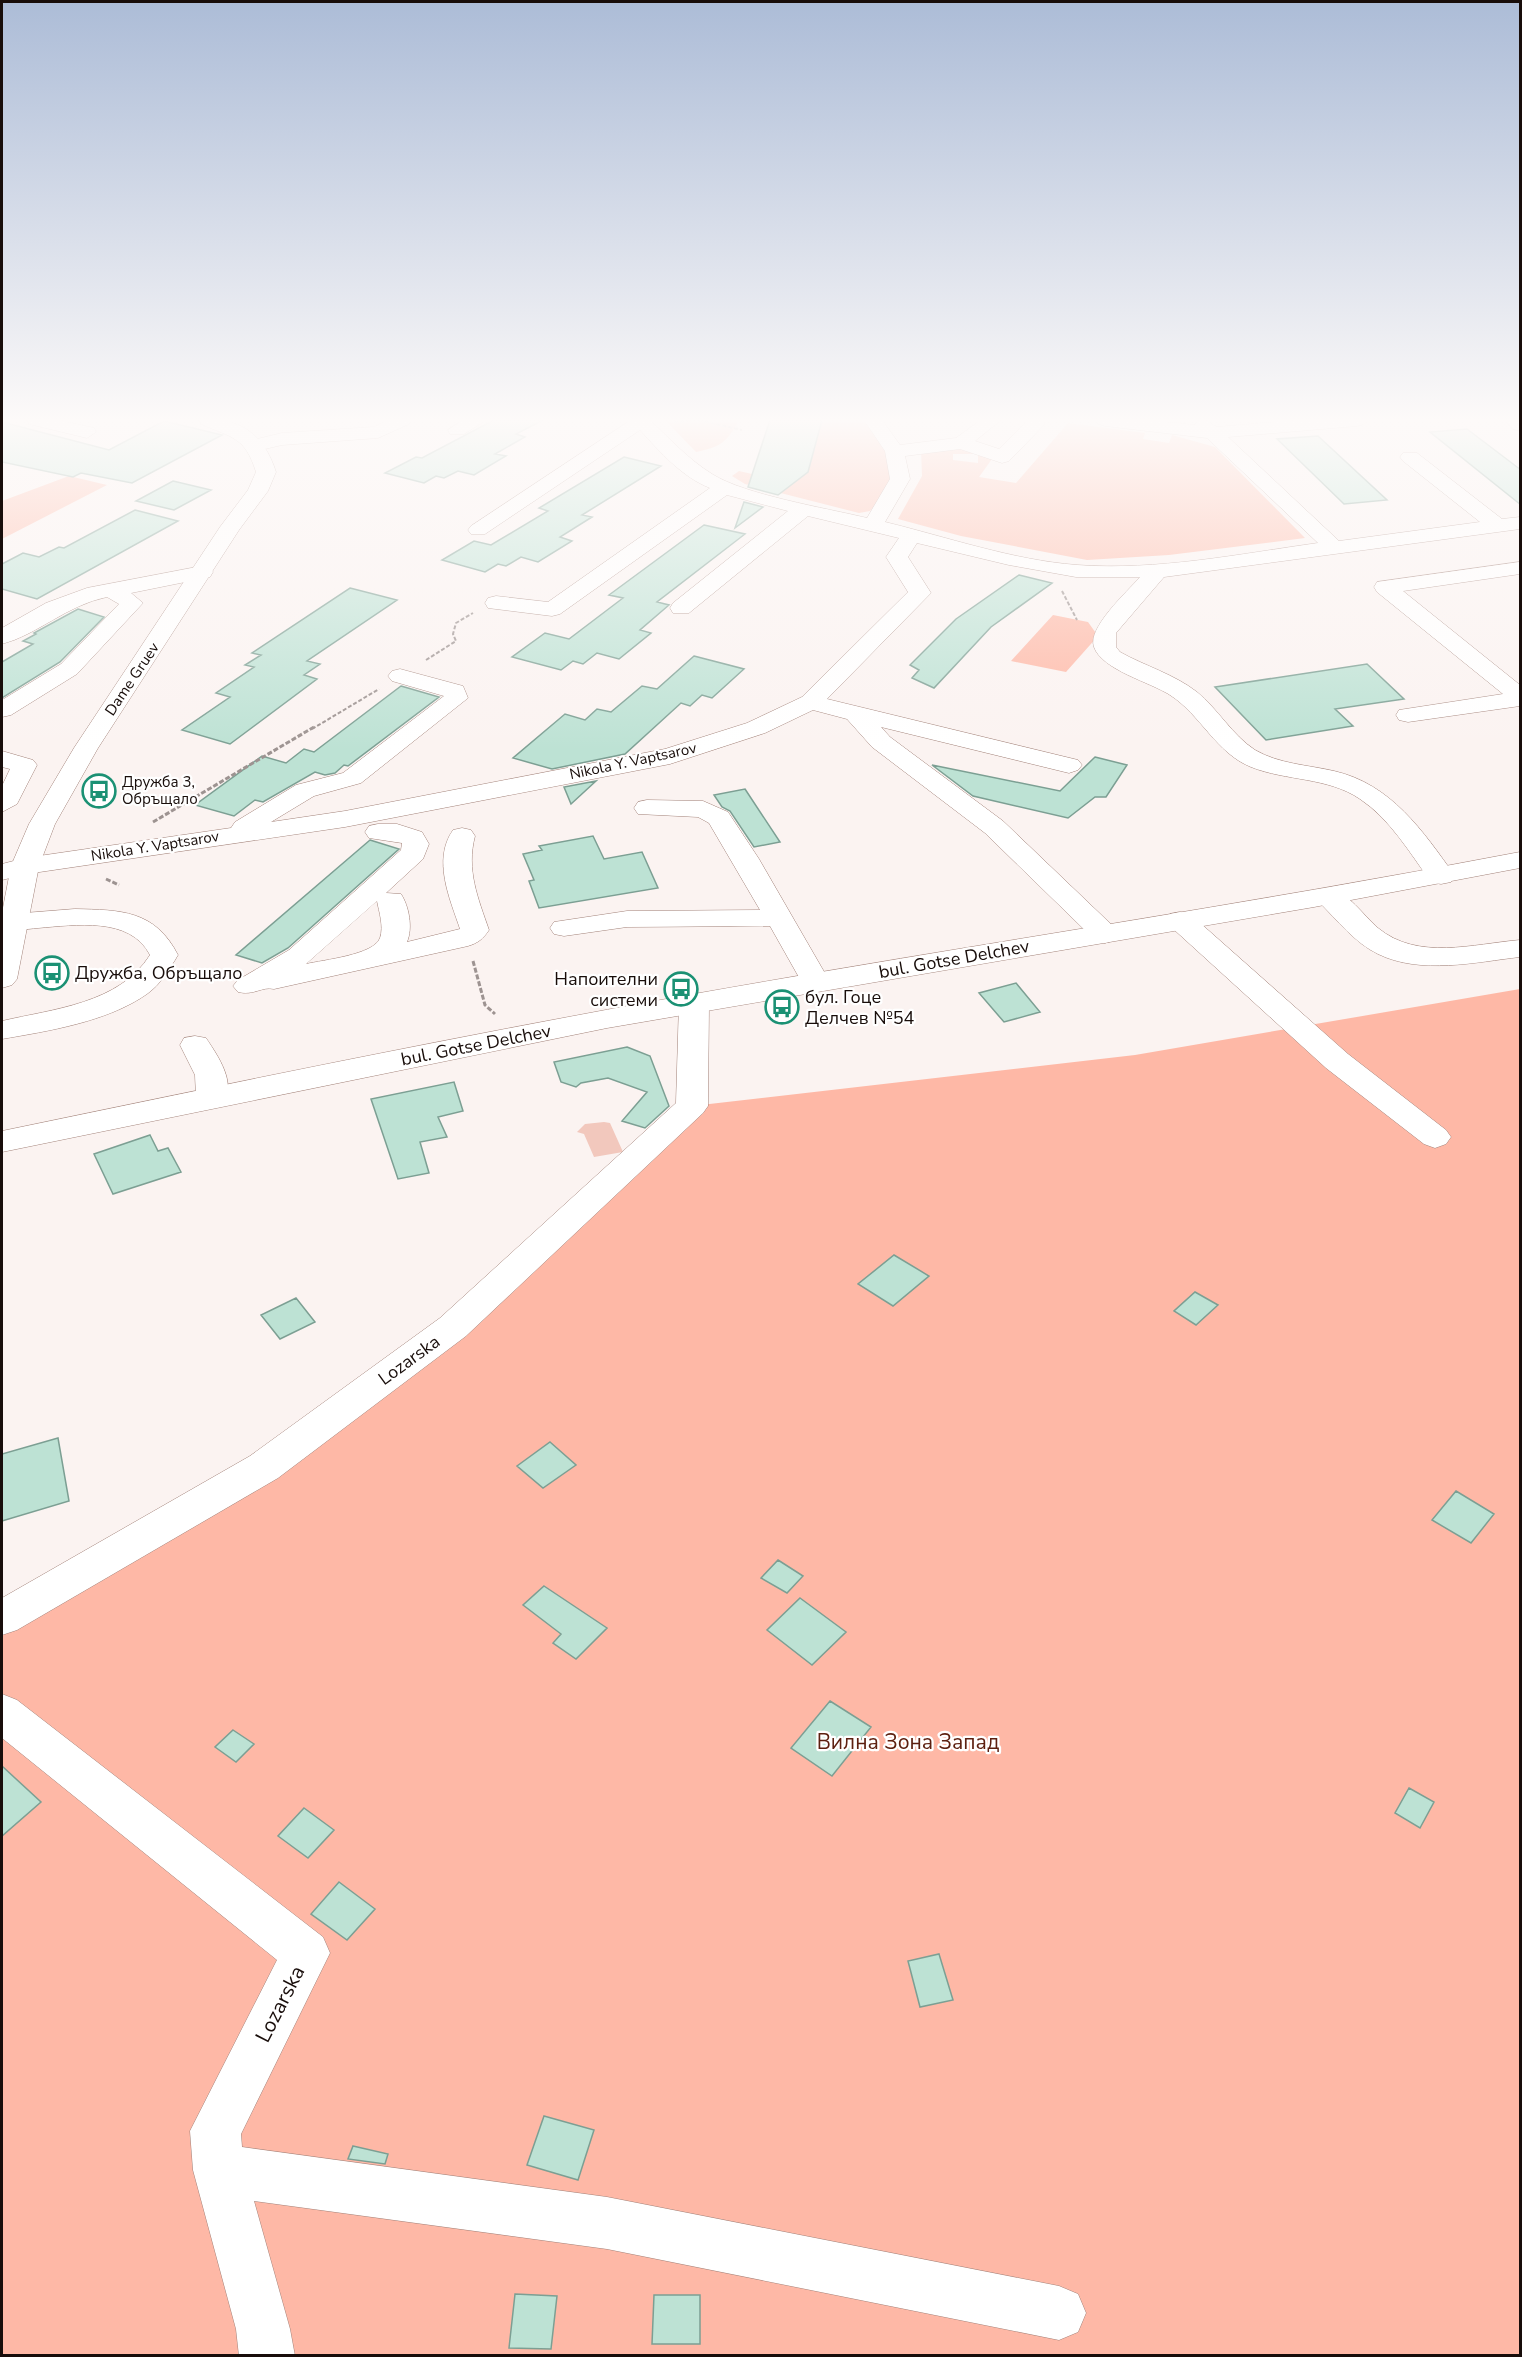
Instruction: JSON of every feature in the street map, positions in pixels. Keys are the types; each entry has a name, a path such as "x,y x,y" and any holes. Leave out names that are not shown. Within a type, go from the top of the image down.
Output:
{"street":[{"name":"Dame Gruev","path":"2,979 12,922 13,869 86,748 228,530"},
{"path":"496,603 552,609 664,530"},
{"path":"681,608 777,530"},
{"path":"886,530 1043,567 1087,571 1157,571 1467,530"},
{"path":"1316,530 1334,547"},
{"name":"Nikola Y. Vaptsarov","path":"13,869 388,811 670,756 756,728 810,702 920,593 897,557 911,537"},
{"path":"1521,568 1385,587 1521,697"},
{"path":"1157,571 1105,632 1105,647 1112,657 1187,695 1230,743 1247,756 1281,768 1339,779 1367,790 1386,806 1441,876"},
{"path":"2,637 54,608 111,590 202,572"},
{"path":"2,710 69,669 132,603 111,590"},
{"path":"234,834 292,798 316,787 341,783 351,778 456,698 455,691 400,676"},
{"path":"1408,715 1521,697"},
{"path":"810,702 1069,765"},
{"path":"856,714 881,742 994,827 1105,934"},
{"path":"2,759 24,765 8,799 2,804"},
{"path":"647,808 703,809 719,818 780,918 815,982"},
{"path":"378,832 397,832 413,838 416,844 414,853 299,956 248,986 468,937 475,930 455,867 456,850 462,836"},
{"name":"bul. Gotse Delchev","path":"2,1142 212,1097 694,1003 1329,896 1521,860"},
{"path":"1329,896 1353,920 1389,948 1427,957 1521,949"},
{"path":"380,956 394,945 396,934 391,900"},
{"path":"2,1030 109,1003 150,978 164,955 161,942 152,932 123,921 98,918 12,922"},
{"path":"564,928 627,919 780,918"},
{"path":"1180,920 1337,1061 1435,1137"},
{"name":"Lozarska","path":"2,1618 264,1467 453,1327 692,1106 694,1003"},
{"path":"195,1045 212,1076 212,1097"},
{"name":"Lozarska","path":"2,1713 306,1953 215,2131 219,2170 263,2329 267,2355"},
{"path":"219,2170 607,2223 1059,2313"}],"path":[{"path":"149,824 456,641 453,634 456,623 496,603"},
{"path":"468,937 477,984 485,1005 498,1017 528,1035"}],"green space":[{"path":"2,530 20,530 2,539"},
{"path":"939,530 1297,530 1305,538 1169,555 1087,560"},
{"path":"1053,615 1088,622 1098,636 1066,672 1011,661"},
{"name":"Вилна Зона Запад","path":"1520,989 1520,2355 2,2356 2,1626 264,1467 692,1106 1135,1055"}],"shaded area":[{"path":"610,1123 623,1152 594,1157 584,1134 577,1132 585,1124"}],"building":[{"path":"98,530 162,530 37,599 2,589 2,564 23,553 39,557 59,547 64,548"},
{"path":"516,530 571,530 560,537 572,541 538,562 521,557 506,566 498,564 485,572 442,560 474,541 491,545"},
{"path":"697,530 727,530 745,534 657,602 669,605 640,630 651,633 619,659 597,653 583,664 573,661 561,670 512,657 545,633 569,639 623,598 609,595"},
{"path":"1019,575 1052,583 991,627 934,688 912,678 919,670 910,665 956,619"},
{"path":"350,588 397,600 307,661 320,664 304,675 317,679 230,744 182,730 230,697 216,693 254,667 245,665 261,655 252,653"},
{"path":"78,609 104,617 60,662 2,698 2,662 33,644 23,641 36,634 34,633"},
{"path":"694,656 744,669 712,698 702,695 690,706 681,703 625,754 552,769 513,758 565,714 585,720 597,709 611,712 642,686 657,689"},
{"path":"1367,664 1404,699 1335,709 1353,726 1266,740 1215,687"},
{"path":"401,686 439,697 348,766 344,765 335,773 325,775 315,772 263,802 255,800 234,816 195,805 262,756 286,763 304,749 314,752"},
{"path":"1095,757 1127,765 1106,797 1095,797 1068,818 973,796 932,765 1060,791"},
{"path":"596,781 571,804 564,787"},
{"path":"745,789 780,842 754,847 730,811 722,807 714,795"},
{"path":"593,836 604,859 642,852 658,888 539,908 529,881 534,880 523,854 542,850 539,846"},
{"path":"370,840 399,849 288,948 262,963 236,955"},
{"path":"1016,983 1040,1012 1004,1022 979,993"},
{"path":"627,1047 650,1056 669,1106 645,1128 622,1121 647,1092 608,1078 581,1083 576,1087 561,1082 554,1062"},
{"path":"454,1082 463,1111 438,1117 447,1137 420,1142 429,1173 398,1179 371,1099"},
{"path":"150,1135 158,1151 168,1148 181,1172 113,1194 94,1154"},
{"path":"894,1255 929,1276 893,1306 858,1284"},
{"path":"1195,1292 1218,1305 1196,1325 1174,1311"},
{"path":"296,1298 315,1322 280,1339 261,1315"},
{"path":"58,1438 69,1501 2,1521 2,1454"},
{"path":"550,1442 576,1465 543,1488 517,1466"},
{"path":"1456,1491 1494,1514 1471,1543 1432,1520"},
{"path":"778,1560 803,1576 787,1593 761,1578"},
{"path":"544,1586 607,1628 576,1659 553,1643 561,1634 523,1605"},
{"path":"800,1598 846,1632 812,1665 767,1630"},
{"path":"830,1701 871,1727 832,1776 791,1748"},
{"path":"233,1730 254,1744 236,1762 215,1747"},
{"path":"2,1766 41,1802 2,1836"},
{"path":"1409,1788 1434,1802 1420,1828 1395,1813"},
{"path":"304,1808 334,1830 308,1858 278,1836"},
{"path":"339,1882 375,1909 347,1940 311,1914"},
{"path":"939,1954 953,2000 920,2007 908,1961"},
{"path":"544,2116 594,2130 578,2180 527,2165"},
{"path":"353,2146 388,2154 385,2164 348,2159"},
{"path":"515,2294 557,2296 551,2349 509,2348"},
{"path":"654,2295 700,2295 700,2344 652,2344"}],"place":[{"name":"Дружба 3, Обръщало","path":"99,791"},
{"name":"Дружба, Обръщало","path":"52,973"},
{"name":"Напоителни системи","path":"681,989"},
{"name":"бул. Гоце Делчев №54","path":"782,1007"}]}
